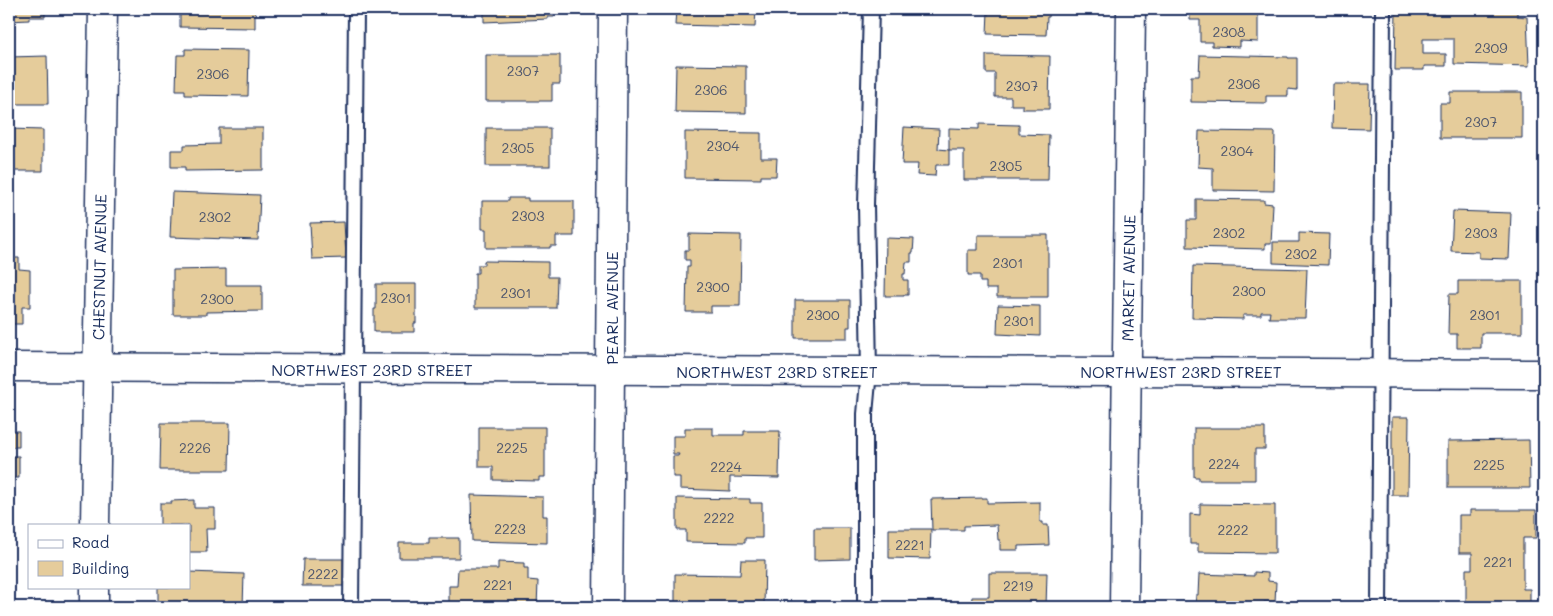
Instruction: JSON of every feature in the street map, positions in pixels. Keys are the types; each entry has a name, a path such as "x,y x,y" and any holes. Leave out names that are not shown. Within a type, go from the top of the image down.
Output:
{"street":[{"name":"CHESTNUT AVENUE","path":"95,524 103,9"},
{"name":"PEARL AVENUE","path":"608,607 613,9"},
{"name":"MARKET AVENUE","path":"1124,607 1131,9"},
{"name":"NORTHWEST 23RD STREET","path":"9,367 1544,374"},
{"path":"94,588 94,607"}],"lane":[{"path":"352,607 356,9"},
{"path":"865,607 865,414 869,371 866,205 871,9"},
{"path":"1379,607 1383,9"}],"building":[{"path":"9,9 45,9 45,17 29,17 29,20 9,21"},
{"path":"180,9 255,9 255,28 180,27"},
{"path":"431,9 461,9 461,11 431,12"},
{"path":"484,9 553,9 554,17 548,17 548,19 484,22"},
{"path":"676,9 756,9 755,27 675,25"},
{"path":"910,9 1050,9 1049,17 1047,17 1046,35 987,34 988,11 910,11"},
{"path":"1190,9 1258,9 1258,42 1240,41 1240,47 1212,46 1212,42 1200,42 1200,20 1190,20"},
{"path":"1396,9 1525,9 1525,12 1517,12 1517,16 1527,17 1529,66 1454,64 1454,39 1423,39 1423,54 1446,54 1446,66 1424,66 1424,70 1395,70"},
{"path":"185,49 249,50 248,96 185,95 185,90 176,90 177,55 185,55"},
{"path":"486,55 560,55 560,84 552,84 552,101 486,101"},
{"path":"986,55 1050,56 1049,109 1023,109 1023,105 1011,105 1011,97 995,97 995,73 986,73"},
{"path":"1200,55 1297,58 1297,90 1288,89 1288,96 1266,96 1266,103 1191,102 1191,76 1199,76"},
{"path":"47,56 48,104 9,104 9,57"},
{"path":"676,65 746,66 746,113 675,112"},
{"path":"1333,84 1370,84 1369,129 1332,128"},
{"path":"1450,92 1522,92 1522,138 1440,138 1440,103 1450,103"},
{"path":"979,124 1019,125 1019,134 1049,135 1048,180 964,180 964,150 949,150 949,128 979,129"},
{"path":"904,127 939,129 938,149 949,150 949,165 936,165 935,176 917,175 918,164 902,164"},
{"path":"219,128 263,128 263,170 185,171 185,167 171,167 171,150 184,150 184,145 219,144"},
{"path":"486,128 550,128 550,166 486,166"},
{"path":"9,129 43,130 43,171 9,171"},
{"path":"1199,131 1275,132 1274,191 1213,190 1213,168 1198,167"},
{"path":"685,132 761,133 761,158 777,158 776,176 761,176 761,179 685,178"},
{"path":"172,192 260,195 258,240 170,237"},
{"path":"508,198 528,198 528,201 574,201 574,236 556,236 556,246 550,246 550,248 486,248 486,229 482,229 482,201 508,201"},
{"path":"1196,199 1264,200 1264,203 1273,204 1271,244 1265,244 1265,249 1187,247 1187,220 1196,220"},
{"path":"1453,211 1511,213 1509,259 1479,258 1479,252 1451,251"},
{"path":"344,222 346,258 312,259 310,223"},
{"path":"1299,233 1329,234 1328,265 1273,263 1273,242 1299,242"},
{"path":"689,234 741,235 740,306 711,306 711,312 686,312 687,267 690,267 690,260 685,260 685,250 689,250"},
{"path":"978,235 1048,235 1048,297 997,297 997,289 986,289 986,282 980,282 980,275 968,275 968,250 978,250"},
{"path":"886,238 914,239 911,262 906,262 905,274 903,274 903,280 908,280 908,295 885,296"},
{"path":"9,258 19,258 19,269 30,270 30,307 22,307 22,324 9,324"},
{"path":"484,261 548,262 548,277 557,277 556,308 475,308 475,273 478,273 478,265 484,265"},
{"path":"1193,266 1307,269 1305,318 1269,318 1270,312 1261,312 1261,315 1243,315 1243,319 1192,318"},
{"path":"226,269 226,285 262,285 262,311 206,312 206,315 173,315 173,270"},
{"path":"1458,281 1522,281 1522,333 1481,333 1481,348 1457,348 1457,334 1448,334 1449,294 1458,294"},
{"path":"376,284 416,284 416,323 414,323 414,332 374,332"},
{"path":"795,300 850,300 850,327 847,327 847,338 795,338"},
{"path":"998,305 1040,306 1040,336 997,334"},
{"path":"1392,417 1409,417 1408,495 1392,495"},
{"path":"9,422 10,431 19,431 19,447 10,447 10,456 19,456 19,478 10,478 10,483"},
{"path":"161,423 230,423 229,470 160,470"},
{"path":"479,427 545,427 545,477 539,477 539,481 493,480 493,467 479,467"},
{"path":"685,428 713,428 713,435 744,435 744,431 780,431 779,478 730,477 730,491 680,489 680,477 673,477 673,456 678,456 679,454 673,454 673,436 685,436"},
{"path":"1194,428 1265,428 1265,449 1255,449 1255,480 1199,480 1199,477 1194,477"},
{"path":"1529,440 1530,488 1448,488 1448,441"},
{"path":"471,495 543,497 543,516 547,516 547,543 472,541"},
{"path":"677,498 750,499 750,503 762,503 762,538 745,538 745,543 686,542 686,530 677,530"},
{"path":"987,498 987,503 1040,502 1040,522 1043,522 1043,525 1048,525 1049,545 1018,546 1018,550 1000,550 997,525 964,526 964,530 932,530 931,499"},
{"path":"194,500 194,508 215,508 215,529 206,529 207,552 190,552 190,524 160,524 160,503 171,503 171,501"},
{"path":"1200,504 1275,505 1275,553 1198,552 1198,544 1190,544 1190,514 1200,515"},
{"path":"1470,510 1536,510 1536,538 1523,538 1523,589 1530,589 1530,607 1466,607 1466,569 1472,569 1472,553 1459,553 1459,515 1470,515"},
{"path":"814,528 850,528 850,559 814,560"},
{"path":"889,529 931,529 930,559 889,558"},
{"path":"429,538 459,538 459,558 399,558 399,543 429,543"},
{"path":"303,559 343,559 343,586 302,586"},
{"path":"741,560 765,560 764,607 675,607 675,574 740,575"},
{"path":"498,562 524,563 524,568 528,568 528,580 538,581 537,607 449,607 449,586 457,586 458,569 498,569"},
{"path":"190,572 244,574 243,607 158,607 158,588 190,588"},
{"path":"1254,572 1268,573 1268,581 1276,582 1275,602 1264,602 1264,607 1195,607 1196,595 1198,595 1199,574 1254,576"},
{"path":"989,573 1047,573 1046,607 971,607 972,597 989,597"}]}
